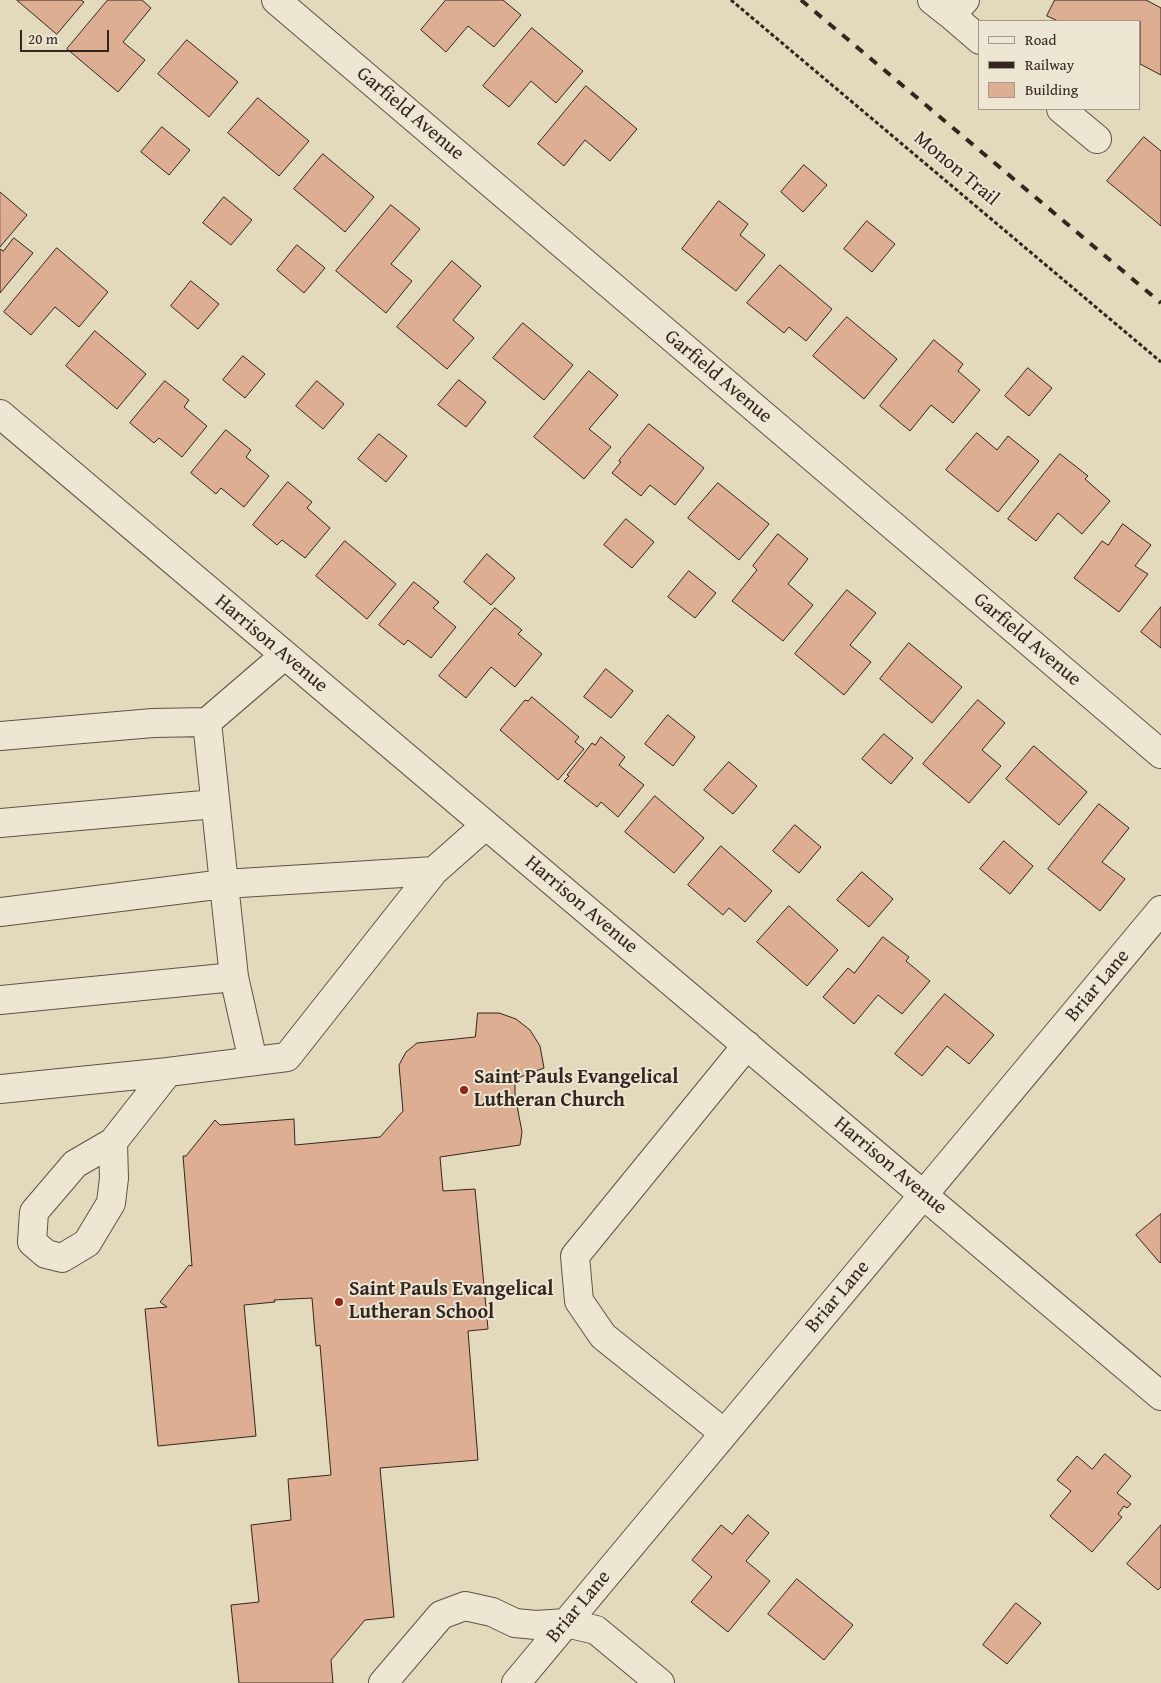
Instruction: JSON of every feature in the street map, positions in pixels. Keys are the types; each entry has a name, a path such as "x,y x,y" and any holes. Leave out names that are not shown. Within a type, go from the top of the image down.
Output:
{"street":[{"name":"Garfield Avenue","path":"276,0 1161,754"},
{"path":"949,5 978,38"},
{"path":"1062,110 1097,139"},
{"name":"Harrison Avenue","path":"0,414 1161,1396"},
{"path":"0,736 153,723 207,722 285,655"},
{"path":"207,722 234,977 252,1061"},
{"path":"0,823 215,804"},
{"path":"0,1089 168,1072 287,1057 434,871 486,825"},
{"path":"0,912 224,884 434,871"},
{"name":"Briar Lane","path":"516,1683 1161,910"},
{"path":"0,1000 234,977"},
{"path":"724,1433 602,1336 579,1301 575,1256 747,1046"},
{"path":"113,1142 168,1072"},
{"path":"384,1683 441,1615 465,1606 492,1612 515,1624 536,1626 566,1623 596,1630 660,1683"}],"path":[{"name":"Monon Trail","path":"731,0 1161,362"}],"building":[{"path":"17,0 81,0 84,2 57,34"},
{"path":"108,0 142,0 151,8 123,42 145,60 118,92 67,49"},
{"path":"446,0 503,0 521,15 494,47 468,26 446,52 421,30"},
{"path":"1055,0 1146,0 1161,8 1161,75 1141,65 1141,20 1056,20 1047,16"},
{"path":"532,28 583,71 556,103 531,81 509,107 483,86"},
{"path":"187,40 238,82 209,117 158,74"},
{"path":"586,86 637,129 610,161 585,140 564,166 538,144"},
{"path":"258,98 309,141 279,176 228,133"},
{"path":"162,127 190,150 169,175 141,152"},
{"path":"1144,137 1161,151 1161,226 1107,181"},
{"path":"323,154 374,197 345,232 294,189"},
{"path":"804,165 827,185 803,212 781,192"},
{"path":"0,192 27,215 0,247"},
{"path":"224,197 252,220 231,245 203,223"},
{"path":"719,201 748,224 740,235 765,255 736,291 682,249"},
{"path":"391,205 420,229 391,264 412,281 386,313 336,271"},
{"path":"867,221 895,244 872,272 844,249"},
{"path":"14,238 33,253 0,293 0,249 3,251"},
{"path":"297,245 325,268 304,293 277,270"},
{"path":"57,248 108,292 79,327 55,307 31,335 4,312"},
{"path":"452,261 481,286 453,320 474,338 447,369 397,327"},
{"path":"780,265 832,309 806,341 789,327 784,333 747,303"},
{"path":"191,281 219,304 198,329 171,306"},
{"path":"847,317 897,359 864,399 813,356"},
{"path":"523,323 573,365 544,400 493,358"},
{"path":"95,331 146,374 117,409 66,366"},
{"path":"934,340 963,364 958,371 980,390 953,423 931,405 910,431 880,406"},
{"path":"243,356 265,374 245,398 223,380"},
{"path":"1028,368 1052,388 1029,416 1005,396"},
{"path":"589,371 618,395 589,429 611,447 584,479 534,437"},
{"path":"459,380 486,402 466,427 438,405"},
{"path":"165,381 189,400 184,407 207,426 182,457 159,438 154,443 130,423"},
{"path":"317,381 344,404 323,429 296,406"},
{"path":"649,424 704,468 675,505 650,485 641,496 612,473 621,462 619,461"},
{"path":"226,430 251,450 246,457 269,476 244,507 221,488 216,494 191,473"},
{"path":"977,433 997,450 1008,436 1039,461 998,512 946,470"},
{"path":"379,434 407,456 386,482 358,459"},
{"path":"1060,454 1088,476 1085,479 1110,501 1082,534 1058,513 1036,541 1008,519"},
{"path":"288,482 312,502 307,508 330,528 305,558 282,540 277,545 253,525"},
{"path":"718,483 769,524 739,560 688,518"},
{"path":"626,519 654,542 632,568 604,545"},
{"path":"1123,524 1151,545 1135,566 1148,574 1119,612 1074,578 1102,541 1108,545"},
{"path":"778,534 808,559 788,584 813,605 783,641 732,601 757,570 753,566"},
{"path":"345,541 396,584 367,619 316,576"},
{"path":"487,554 515,578 491,605 464,582"},
{"path":"689,571 716,593 695,618 668,597"},
{"path":"414,582 439,602 433,608 456,627 431,658 408,640 404,645 379,625"},
{"path":"847,590 876,613 850,645 871,662 844,695 795,654"},
{"path":"1161,607 1161,648 1141,632"},
{"path":"495,608 522,630 518,634 542,654 515,687 491,667 466,698 439,676"},
{"path":"909,643 962,687 932,723 880,679"},
{"path":"606,669 633,691 611,718 584,697"},
{"path":"532,697 579,737 575,742 584,749 558,780 500,730 525,700 528,701"},
{"path":"978,700 1005,723 982,750 1001,766 969,803 923,764"},
{"path":"668,715 695,737 673,766 645,744"},
{"path":"884,734 913,758 891,784 862,759"},
{"path":"601,737 625,757 619,765 644,785 618,817 601,802 597,807 564,781 592,743 595,745"},
{"path":"1034,746 1087,792 1059,825 1006,779"},
{"path":"729,762 757,786 733,814 704,790"},
{"path":"655,796 704,838 674,873 625,832"},
{"path":"1099,804 1129,828 1102,862 1125,879 1100,911 1048,869"},
{"path":"795,825 821,847 799,873 773,851"},
{"path":"1004,841 1033,866 1010,894 980,869"},
{"path":"721,846 772,891 745,922 729,908 723,915 688,885"},
{"path":"862,872 893,899 869,927 837,900"},
{"path":"789,906 838,950 807,986 757,942"},
{"path":"883,937 909,957 906,961 930,981 902,1014 878,995 854,1024 823,997 848,968 854,973"},
{"path":"945,994 994,1035 969,1064 947,1046 922,1076 895,1054"},
{"path":"478,1013 499,1013 516,1019 530,1030 540,1046 544,1068 515,1079 515,1095 522,1132 520,1145 440,1157 443,1191 475,1189 488,1329 468,1331 478,1460 380,1468 394,1617 365,1620 331,1660 333,1683 239,1683 231,1605 259,1602 251,1525 291,1520 288,1479 331,1475 320,1345 316,1346 312,1298 274,1300 275,1302 244,1305 256,1436 158,1446 145,1309 167,1307 160,1302 189,1265 192,1266 183,1156 186,1156 215,1120 220,1125 294,1119 295,1145 380,1137 403,1111 399,1065 406,1052 417,1043 475,1037"},
{"path":"1161,1214 1161,1262 1160,1263 1136,1235"},
{"path":"1105,1454 1131,1476 1117,1493 1131,1504 1127,1508 1124,1506 1118,1514 1122,1517 1092,1552 1050,1516 1071,1491 1057,1480 1077,1456 1092,1469"},
{"path":"748,1515 769,1533 746,1561 770,1581 728,1632 691,1602 712,1577 692,1560 721,1525 732,1534"},
{"path":"1161,1525 1161,1587 1158,1590 1127,1564"},
{"path":"797,1579 853,1625 824,1660 768,1614"},
{"path":"1016,1603 1041,1623 1007,1664 983,1645"}],"railway":[{"path":"801,0 1161,303"}],"place":[{"name":"Saint Pauls Evangelical Lutheran Church","path":"464,1090"},
{"name":"Saint Pauls Evangelical Lutheran School","path":"339,1302"}]}
